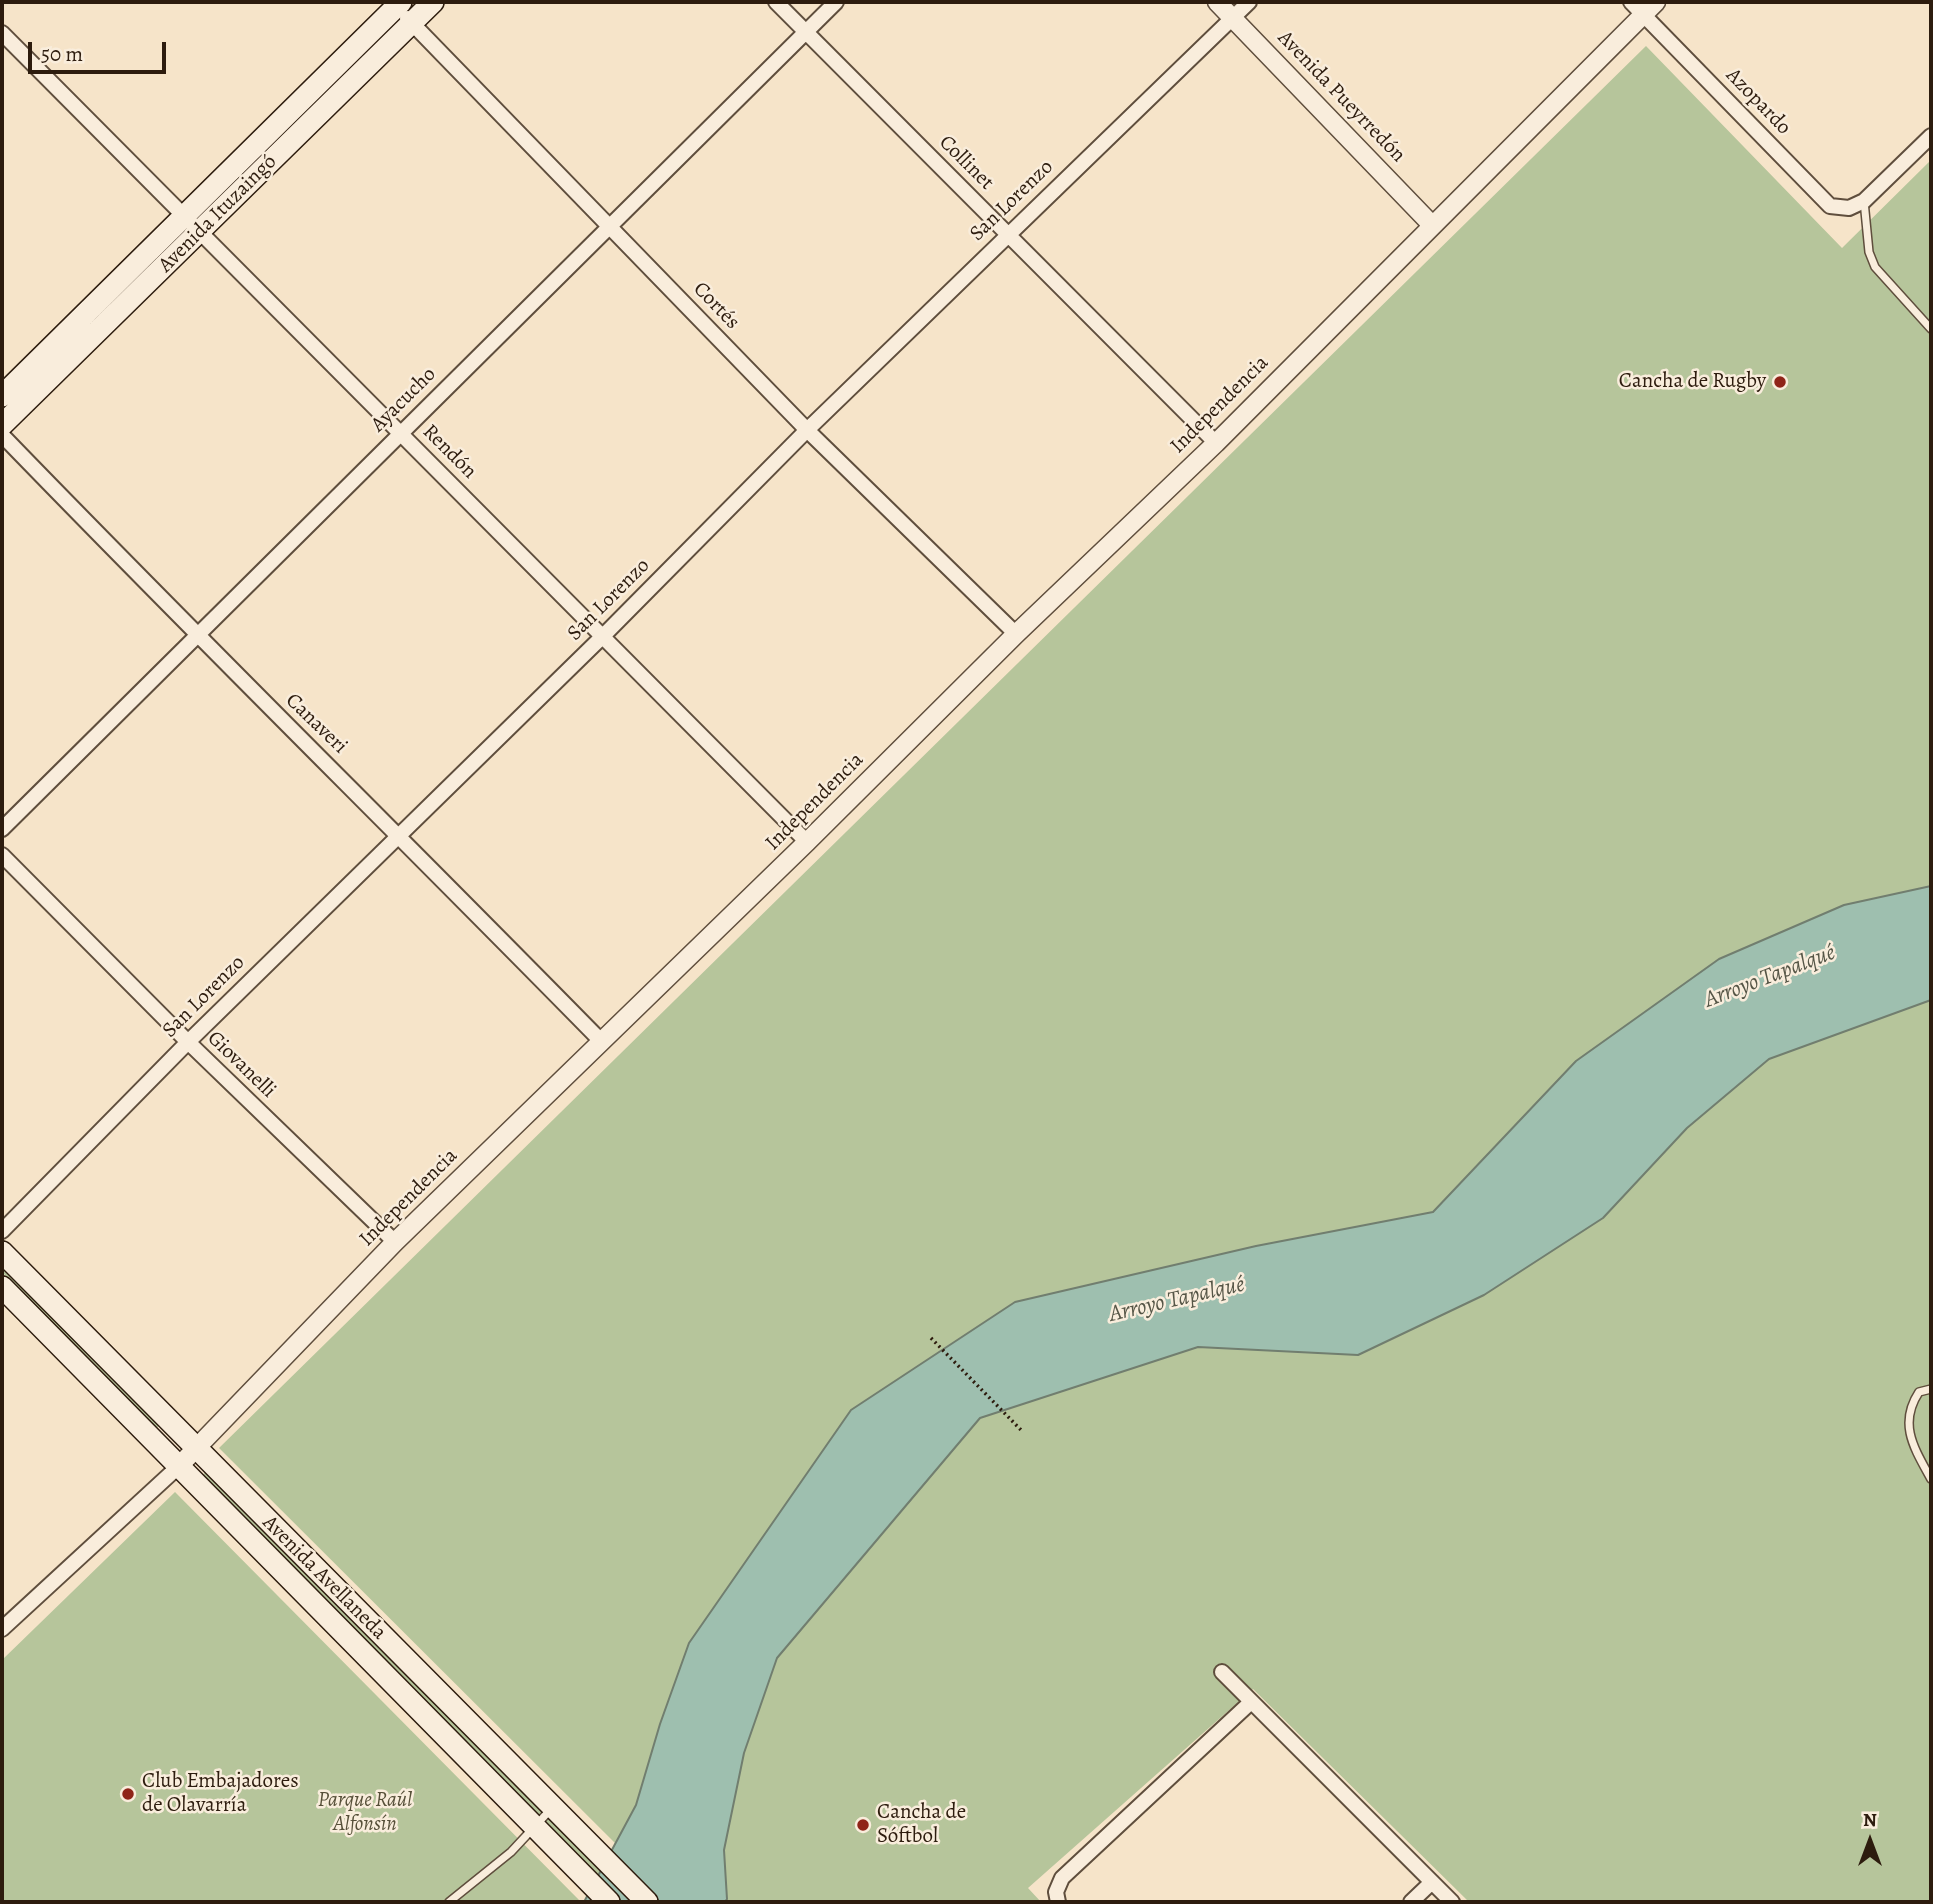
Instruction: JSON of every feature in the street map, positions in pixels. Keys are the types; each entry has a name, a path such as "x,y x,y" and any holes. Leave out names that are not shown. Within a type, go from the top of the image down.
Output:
{"main road":[{"name":"Avenida Ituzaingó","path":"2,396 433,2"},
{"name":"Avenida Ituzaingó","path":"2,425 396,3"},
{"name":"Avenida Avellaneda","path":"2,1252 648,1902"},
{"name":"Avenida Avellaneda","path":"2,1287 609,1902"}],"street":[{"name":"Collinet","path":"776,2 1216,443"},
{"name":"Ayacucho","path":"2,829 836,2"},
{"name":"Avenida Pueyrredón","path":"1217,2 1431,224"},
{"name":"San Lorenzo","path":"2,1231 188,1042 604,635 807,430 1007,233 1249,2"},
{"name":"Cortés","path":"396,3 807,430 1016,634"},
{"name":"Azopardo","path":"1644,6 1830,205 1849,208 1864,201"},
{"name":"Independencia","path":"2,1629 197,1450 395,1242 807,842 1016,634 1216,443 1644,6"},
{"name":"Rendón","path":"2,33 604,635 807,842"},
{"path":"1864,201 1931,136"},
{"name":"Canaveri","path":"2,435 196,636 398,834 602,1042"},
{"name":"Giovanelli","path":"2,855 188,1042 395,1242"},
{"path":"1222,1672 1452,1902"},
{"path":"1058,1902 1056,1892 1062,1878 1251,1702"},
{"path":"1411,1902 1432,1882"}],"lane":[{"path":"1864,201 1869,252 1875,267 1931,329"},
{"path":"1931,1389 1919,1392 1908,1409 1909,1432 1931,1479"},
{"path":"449,1902 511,1852 553,1808"}],"path":[{"path":"931,1338 1022,1431"}],"green space":[{"path":"379,32 383,36 217,205 213,201"},
{"path":"1646,46 1842,248 1931,160 1931,886 1844,905 1576,1061 1433,1212 1256,1246 880,1392 851,1410 660,1724 636,1805 616,1844 219,1448"},
{"path":"1931,1000 1931,1902 1469,1902 1253,1689 1028,1888 1041,1902 725,1902 724,1850 744,1753 777,1658 980,1418 1198,1347 1358,1355 1484,1295 1769,1059"},
{"path":"5,1269 159,1426 155,1429 2,1272"},
{"path":"206,1471 632,1902 625,1902 203,1475"},
{"name":"Club Embajadores de Olavarría","path":"175,1492 581,1902 2,1902 2,1660"}],"water":[{"name":"Arroyo Tapalqué","path":"1931,886 1931,1000 1769,1059 1687,1128 1603,1218 1484,1295 1358,1355 1198,1347 980,1418 777,1658 744,1753 724,1850 725,1902 584,1902 636,1805 660,1724 689,1643 851,1410 1015,1302 1256,1246 1433,1212 1576,1061 1719,959 1844,905"}],"place":[{"name":"Cancha de Rugby","path":"1780,382"},
{"name":"Club Embajadores de Olavarría","path":"128,1794"},
{"name":"Cancha de Sóftbol","path":"863,1825"}],"park label":[{"name":"Parque Raúl Alfonsín","path":"365,1813"}]}
